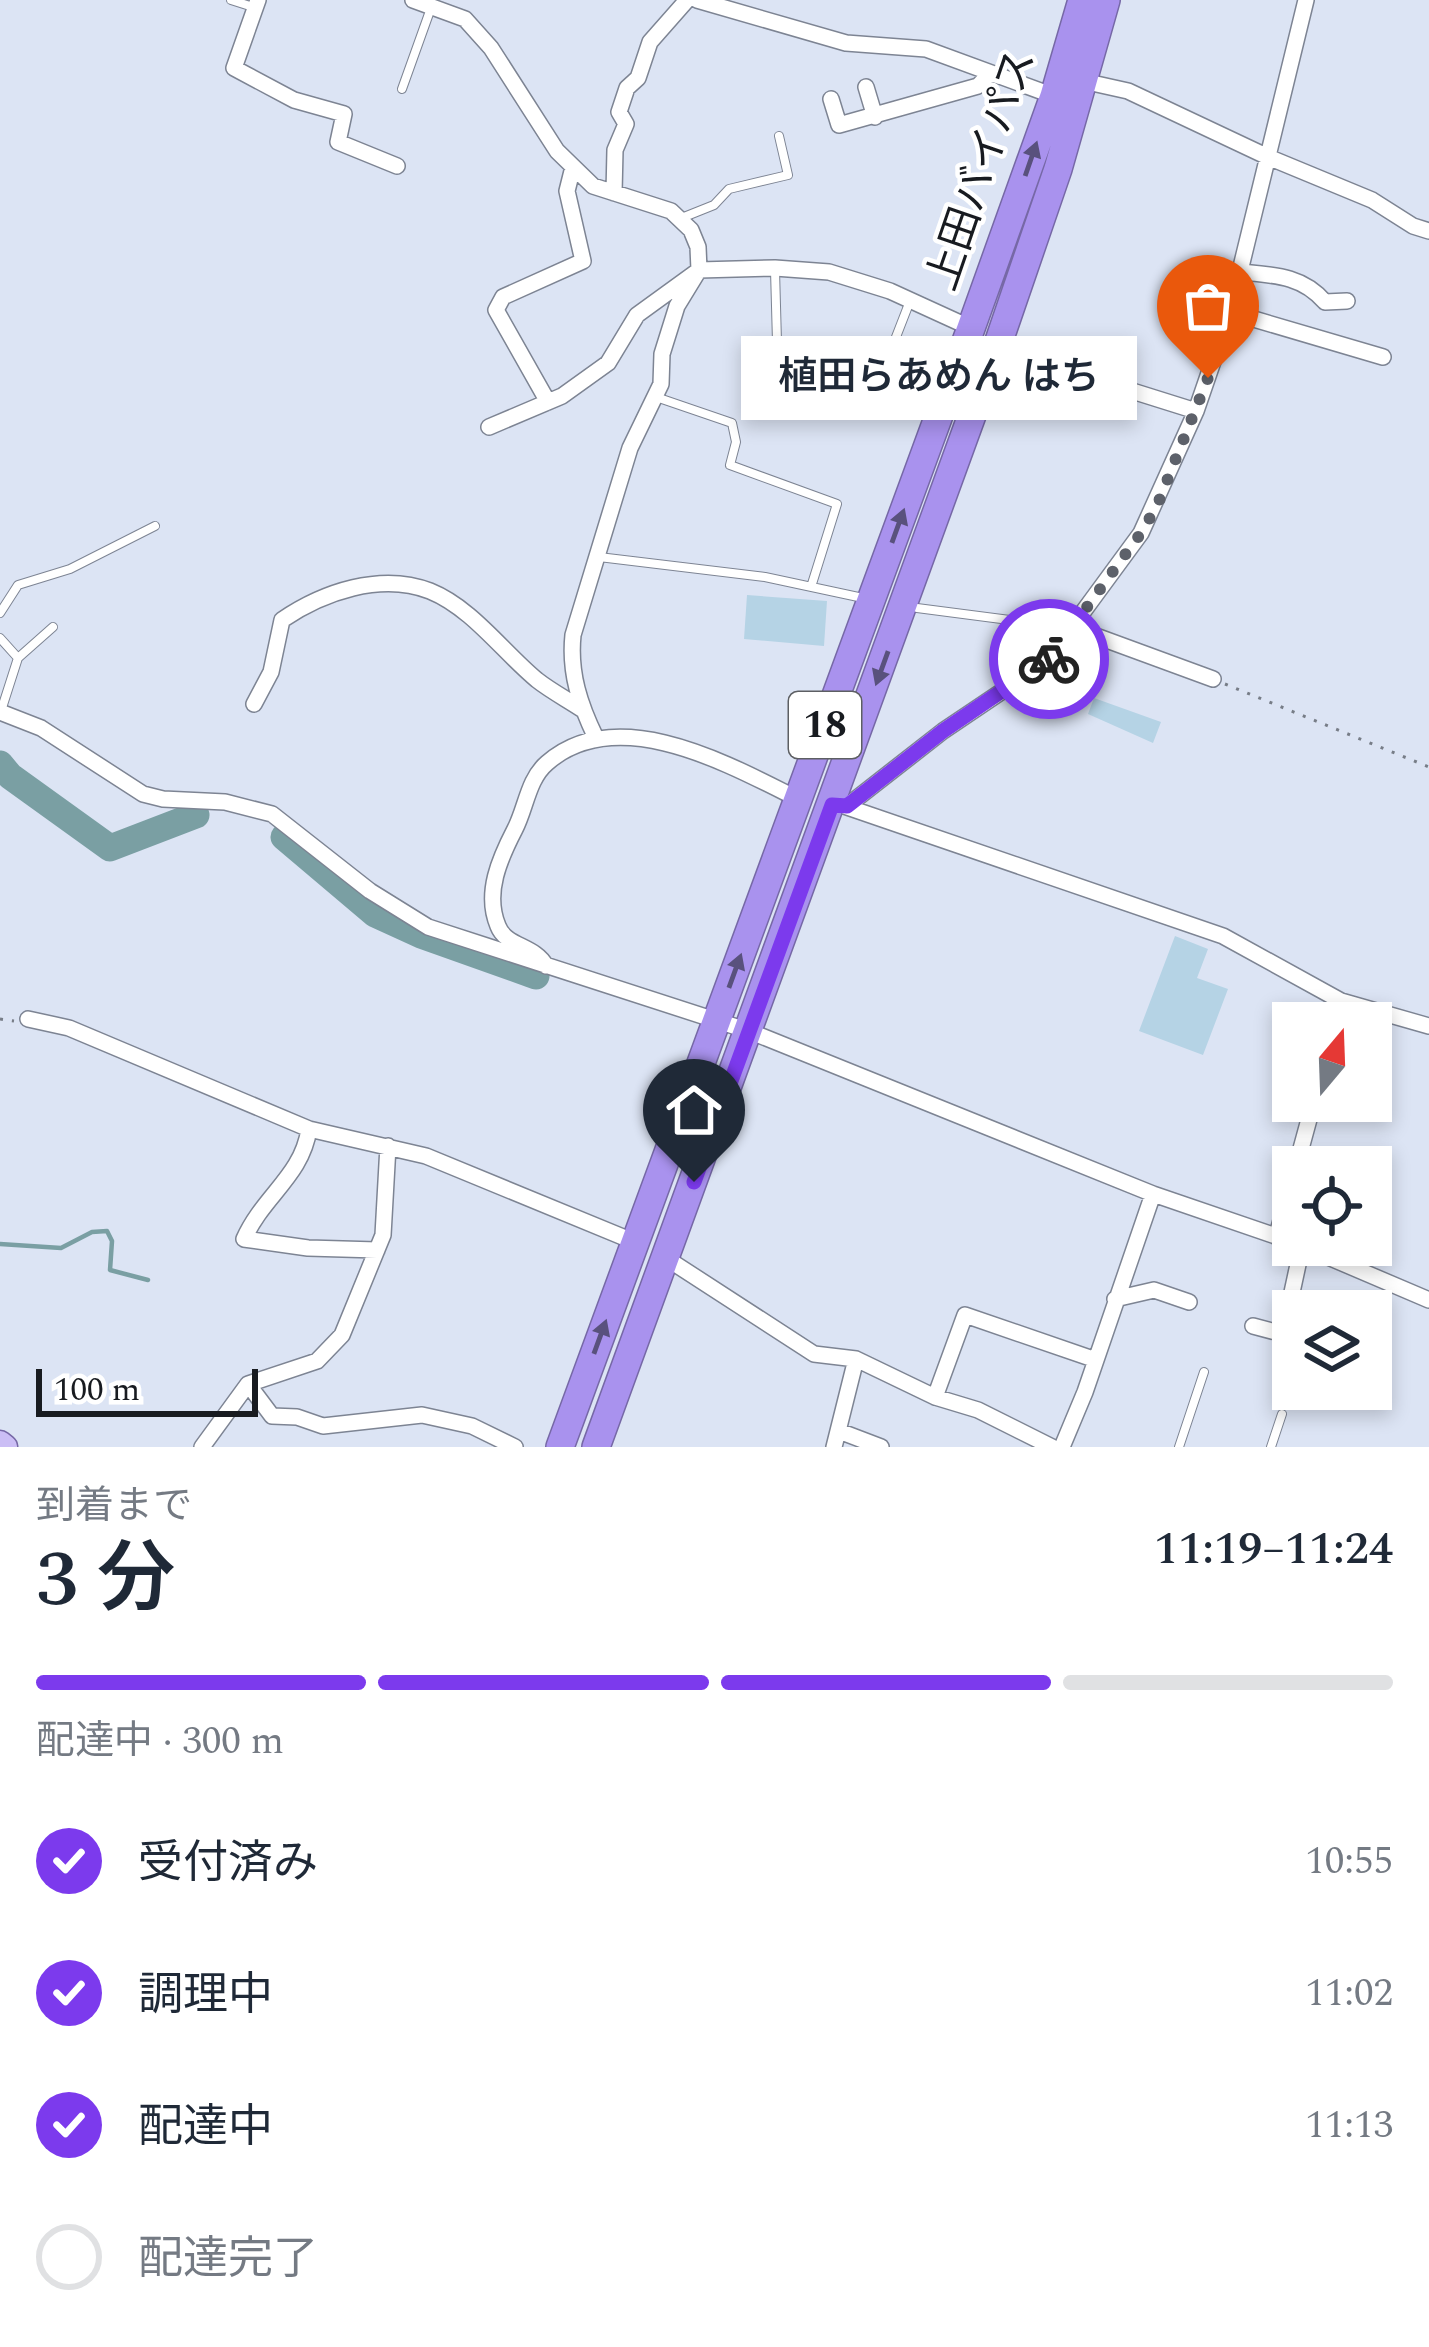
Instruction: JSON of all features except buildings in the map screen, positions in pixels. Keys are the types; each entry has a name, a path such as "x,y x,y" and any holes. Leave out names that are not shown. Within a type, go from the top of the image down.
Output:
{"highway":[{"name":"上田バイパス","path":"560,1447 971,328 1054,96 1082,0"},
{"name":"上田バイパス","path":"596,1447 749,1031 840,806 1058,169 1106,0"}],"street":[{"path":"412,0 465,19 491,48 557,151 593,186 670,211 691,230 698,247 699,270 677,306 662,354 661,384 630,448 573,635 571,658 583,710 596,738"},
{"path":"614,193 615,150 626,124 619,112 627,88 638,77 650,42 687,0"},
{"path":"697,0 847,43 926,49 1054,96"},
{"path":"840,806 1047,662 1141,533 1196,411 1230,311 1306,0"},
{"path":"257,4 234,68 294,100 344,114 338,142 397,166"},
{"path":"831,99 839,125 978,86 990,74"},
{"path":"1083,81 1129,91 1372,200 1429,231"},
{"path":"866,87 874,117"},
{"path":"548,402 496,310 503,297 583,261 566,191 573,167"},
{"path":"489,427 548,402 608,363 638,315 699,270 829,272 910,300 971,328"},
{"path":"1240,272 1288,277 1312,288 1325,302 1347,301"},
{"path":"1230,311 1383,357"},
{"path":"999,341 1078,374 1196,411"},
{"path":"254,704 271,673 282,620 312,599 349,588 389,585 430,591 460,610 540,683 583,710"},
{"path":"1075,628 1213,679"},
{"path":"0,712 41,728 143,794 164,800 225,802 272,814 408,917 749,1031 1153,1194 1272,1235"},
{"path":"546,966 539,953 498,929 495,872 544,764 596,738 639,734 723,764 798,799"},
{"path":"840,806 1222,936 1342,1001 1429,1026"},
{"path":"28,1019 69,1028 309,1129 388,1146 483,1176 635,1242"},
{"path":"309,1129 300,1164 255,1213 244,1239 308,1248 377,1250"},
{"path":"202,1447 248,1384 317,1361 332,1349 383,1235 388,1146"},
{"path":"1062,1447 1153,1194"},
{"path":"666,1258 814,1354 856,1359 1052,1447"},
{"path":"1253,1326 1283,1334 1290,1266"},
{"path":"1349,1266 1429,1300"},
{"path":"1115,1299 1154,1290 1189,1302"},
{"path":"935,1396 965,1315 1096,1360"},
{"path":"856,1359 836,1439 881,1447"},
{"path":"248,1384 272,1416 297,1417 323,1426 422,1415 472,1426 515,1447"}],"lane":[{"path":"231,0 257,4"},
{"path":"402,89 431,7"},
{"path":"677,220 714,205 729,189 788,175 779,136"},
{"path":"775,268 777,342"},
{"path":"846,364 882,373 910,300"},
{"path":"655,396 732,423 736,442 730,465 837,504 811,586"},
{"path":"0,613 3,600 18,585 70,569 155,526"},
{"path":"599,557 764,577 863,598"},
{"path":"917,608 1075,628"},
{"path":"0,712 18,658 53,627"},
{"path":"0,638 18,658"},
{"path":"1179,1447 1204,1372"},
{"path":"1271,1447 1282,1414"}],"path":[{"path":"1213,679 1429,767"}],"waterway":[{"path":"0,764 110,848 196,815"},
{"path":"284,837 375,914 536,976"},
{"path":"0,1244 61,1248 92,1232 107,1231 112,1241 110,1270 148,1280"}],"way so far":[{"path":"1049,659 1157,506 1208,378"}],"place":[{"name":"植田らあめん はち","path":"1208,378"}],"route":[{"path":"694,1182 832,805 847,806 943,731 1049,659"}]}
